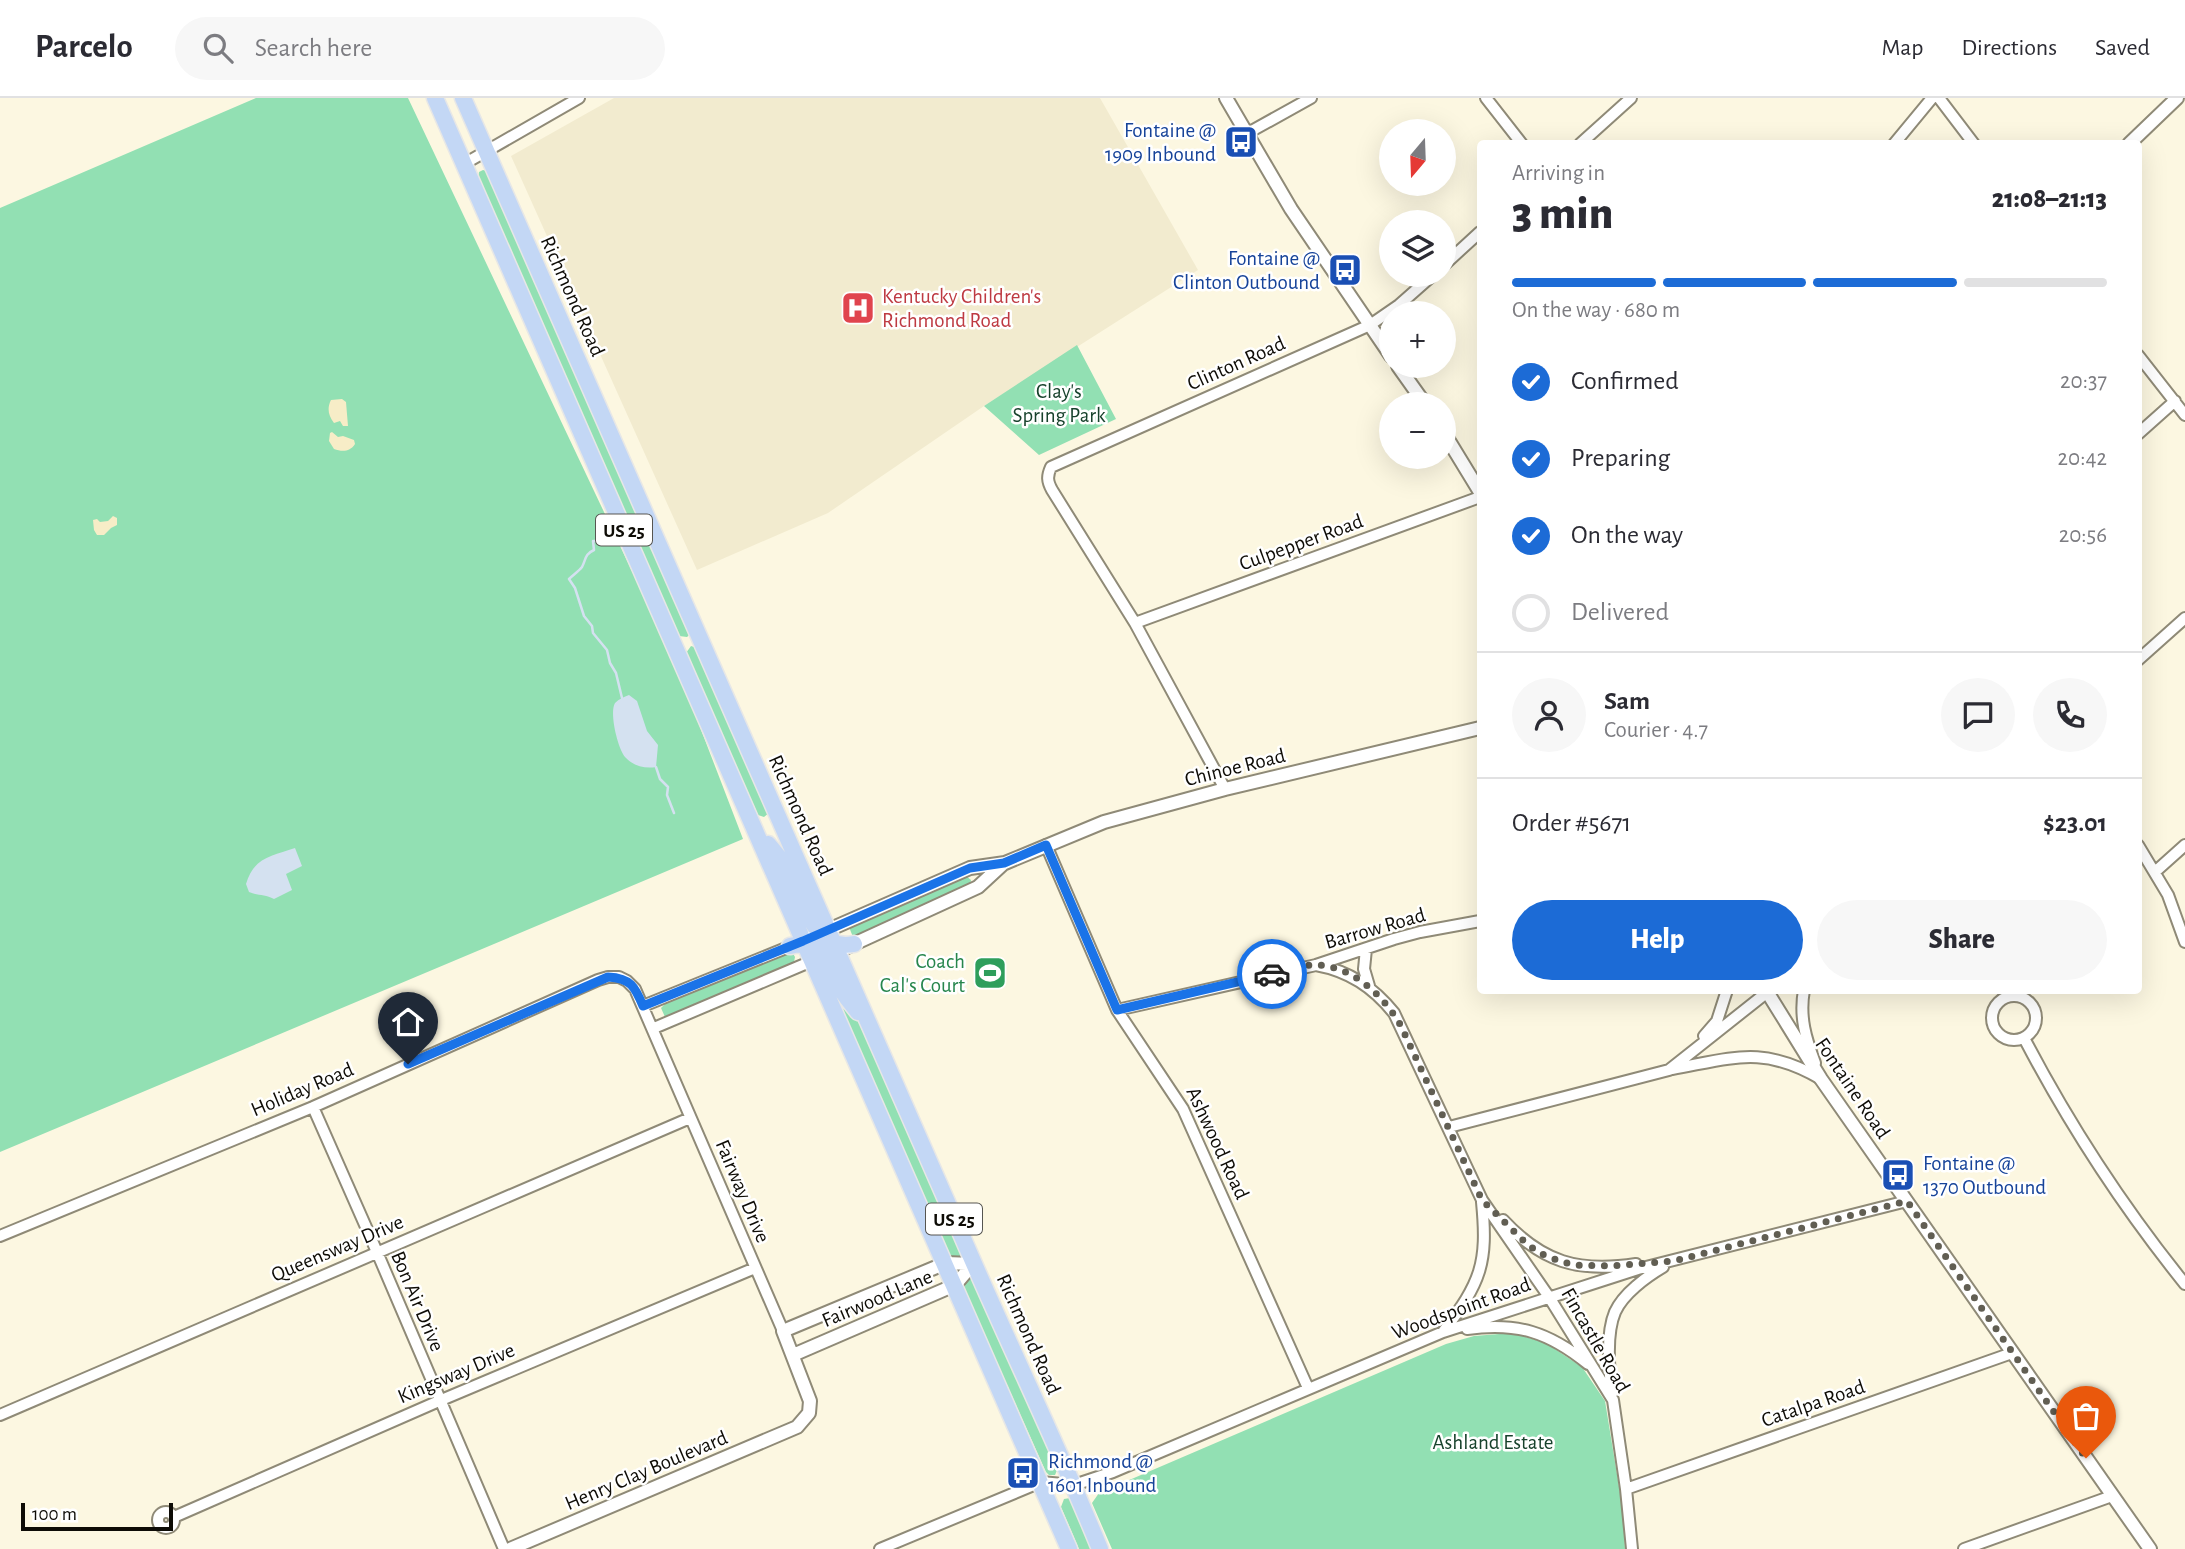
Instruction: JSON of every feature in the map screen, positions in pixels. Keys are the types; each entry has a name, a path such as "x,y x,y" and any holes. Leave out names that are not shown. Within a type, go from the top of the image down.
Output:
{"main road":[{"name":"US 25","path":"435,98 755,828 799,944"},
{"name":"Richmond Road","path":"463,98 824,931"},
{"path":"755,828 785,864 824,931 829,942 827,953"},
{"path":"799,944 827,953 854,944"},
{"name":"US 25","path":"827,953 946,1263 1069,1549"},
{"name":"Richmond Road","path":"827,953 838,986 876,1037 1100,1549"}],"street":[{"path":"464,164 579,98"},
{"path":"1226,98 1291,209 1379,338"},
{"path":"1246,134 1311,98"},
{"path":"1486,98 1519,140"},
{"path":"1584,140 1631,98"},
{"path":"1897,140 1932,98"},
{"path":"1939,98 1971,140"},
{"path":"2133,140 2177,98"},
{"path":"1456,254 1477,235"},
{"name":"Clinton Road","path":"1135,623 1052,490 1048,480 1051,467 1370,325 1399,306 1420,287"},
{"path":"2142,360 2185,415"},
{"path":"2142,431 2175,401"},
{"path":"1456,453 1477,487"},
{"name":"Culpepper Road","path":"1135,623 1477,498"},
{"path":"2142,656 2185,618"},
{"path":"1135,623 1225,789"},
{"name":"Chinoe Road","path":"799,944 970,868 1004,863 1104,822 1225,789 1477,729"},
{"name":"Ashwood Road","path":"1046,845 1117,1010 1183,1109 1308,1388"},
{"path":"2156,871 2185,845"},
{"path":"2142,851 2156,871 2176,912 2185,942"},
{"name":"Chinoe Road","path":"854,944 978,887 1004,863"},
{"name":"Barrow Road","path":"1117,1010 1316,965 1420,932 1477,922"},
{"path":"643,1006 799,944"},
{"path":"1366,949 1364,969 1371,989"},
{"path":"654,1028 827,953"},
{"name":"Fincastle Road","path":"1316,965 1340,970 1358,979 1385,1001 1400,1023 1482,1200 1549,1297 1613,1400 1632,1549"},
{"name":"Fairway Drive","path":"618,978 635,989 654,1028 793,1355 811,1407 807,1417 797,1427"},
{"name":"Holiday Road","path":"0,1236 313,1107 598,980 618,978"},
{"path":"1669,1070 1712,1028 1726,994"},
{"path":"1669,1070 1764,994"},
{"name":"Fontaine Road","path":"1770,994 1821,1079 2150,1549"},
{"path":"1803,994 1801,1003 1805,1035 1821,1079"},
{"path":"2015,996 2033,1007 2036,1021 2024,1038 2017,1040 2003,1037 1994,1026 1993,1012 2002,1000 2015,996"},
{"path":"2024,1038 2072,1126 2102,1173 2185,1284"},
{"path":"1449,1127 1669,1070 1740,1057 1766,1057 1797,1066 1821,1079"},
{"name":"Bon Air Drive","path":"313,1107 504,1549"},
{"name":"Queensway Drive","path":"0,1415 690,1118"},
{"path":"1482,1200 1528,1245 1557,1260 1573,1265 1609,1266 1674,1261"},
{"path":"1443,1332 1468,1296 1480,1271 1485,1239 1482,1200"},
{"name":"Woodspoint Road","path":"1041,1482 1074,1485 1114,1472 1443,1332 1549,1297 1637,1269 1907,1201"},
{"path":"1613,1400 1610,1358 1611,1329 1615,1313 1637,1287 1653,1273 1674,1261"},
{"name":"Fairwood Lane","path":"783,1331 946,1263 974,1264"},
{"name":"Fairwood Lane","path":"793,1355 955,1285 974,1264"},
{"name":"Kingsway Drive","path":"174,1517 439,1401 755,1268"},
{"path":"1443,1332 1494,1326 1529,1330 1561,1343 1598,1374"},
{"name":"Catalpa Road","path":"1626,1489 2012,1353"},
{"name":"Henry Clay Boulevard","path":"510,1549 797,1427"},
{"path":"880,1549 1041,1482"},
{"path":"1964,1549 2112,1496"}],"shaded area":[{"name":"Kentucky Children's Richmond Road","path":"614,98 1100,98 1198,270 984,406 828,513 697,570 511,156"}],"green space":[{"path":"256,98 408,98 675,662 743,839 0,1152 0,208"},
{"path":"487,171 690,629 687,637 679,636 478,179 479,172"},
{"name":"Clay's Spring Park","path":"1077,345 1116,419 1039,455 984,406"},
{"path":"691,646 697,648 770,812 764,817 758,815 686,653"},
{"path":"965,875 971,880 970,885 853,937 849,927"},
{"path":"791,950 795,957 794,962 665,1017 661,1008 665,1004"},
{"name":"Coach Cal's Court","path":"996,957 1006,979 984,989 974,967"},
{"path":"822,965 874,1047 964,1252 960,1258 950,1255"},
{"path":"971,1276 975,1279 1058,1468 1055,1475 1046,1472 963,1287 963,1283"},
{"name":"Ashland Estate","path":"1512,1333 1546,1343 1582,1367 1605,1401 1623,1511 1625,1549 1112,1549 1092,1503 1099,1493 1446,1344 1474,1336"},
{"path":"1070,1498 1095,1549 1079,1549 1061,1507 1064,1499"}],"sand":[{"path":"342,399 346,402 348,426 343,426 340,421 334,423 332,420 329,414 331,400"},
{"path":"332,432 338,437 354,440 355,444 346,451 334,449 329,441"},
{"path":"113,516 117,518 117,525 104,535 97,535 93,520 108,521"}],"water":[{"path":"629,695 637,701 647,731 658,745 656,767 635,765 625,757 620,747 613,708 615,703"},
{"path":"295,848 302,866 286,874 292,890 274,899 249,892 246,884 249,875 259,863"}],"waterway":[{"path":"598,541 593,541 594,550 569,579 593,633 607,650 622,698"},
{"path":"656,767 660,779 668,787 667,795 674,813"}],"way so far":[{"path":"1272,974 1316,965 1340,970 1358,979 1385,1001 1401,1026 1482,1200 1528,1245 1557,1260 1573,1265 1609,1266 1674,1261 1907,1201 2086,1458"}],"place":[{"name":"Fontaine @ 1909 Inbound","path":"1241,142"},
{"name":"Fontaine @ Clinton Outbound","path":"1345,270"},
{"name":"Kentucky Children's Richmond Road","path":"858,308"},
{"name":"Coach Cal's Court","path":"990,973"},
{"name":"Fontaine @ 1370 Outbound","path":"1898,1175"},
{"name":"Richmond @ 1601 Inbound","path":"1023,1473"}],"route":[{"path":"408,1064 608,977 619,977 632,985 643,1006 803,941 970,868 1004,863 1046,845 1117,1010 1272,974"}]}
